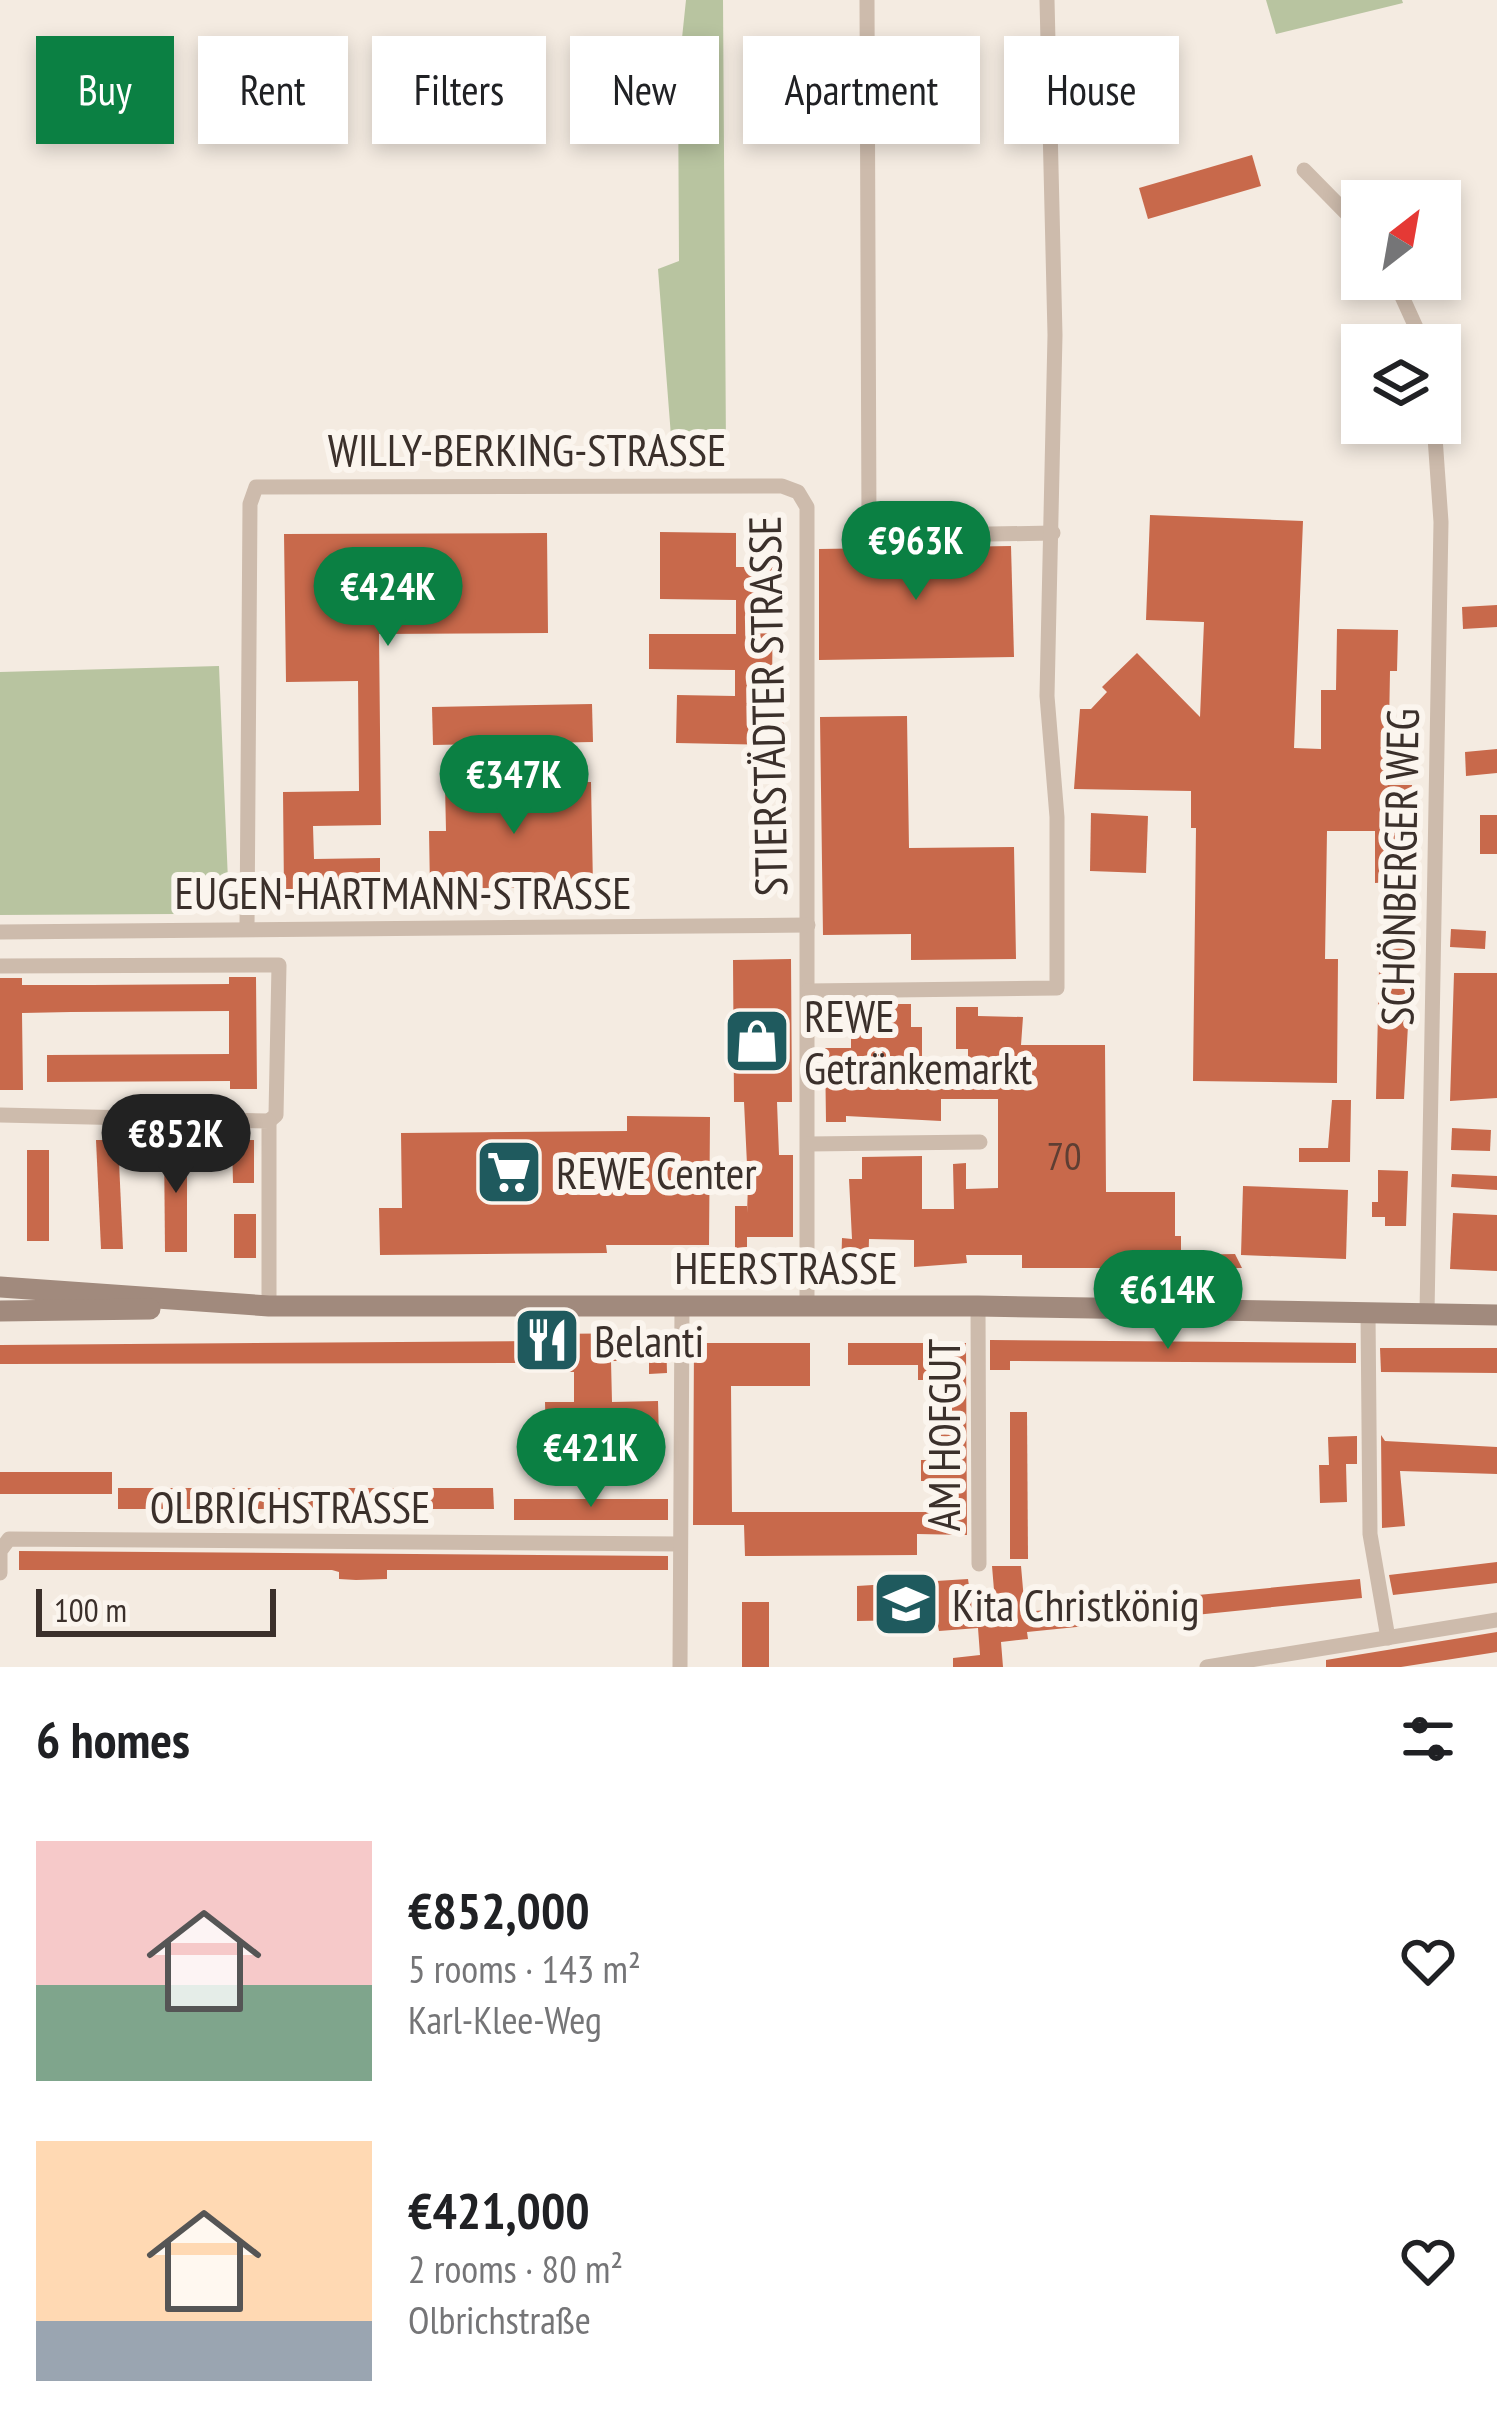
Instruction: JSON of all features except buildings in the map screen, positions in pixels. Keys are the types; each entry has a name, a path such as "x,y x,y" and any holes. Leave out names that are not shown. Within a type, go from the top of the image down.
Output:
{"main road":[{"name":"HEERSTRASSE","path":"0,1287 269,1306 978,1306 1497,1315"},
{"name":"HEERSTRASSE","path":"0,1311 183,1309 204,1304"}],"street":[{"path":"867,0 868,526 879,536 1053,533"},
{"path":"808,991 1057,988 1057,817 1047,696 1053,533 1047,0"},
{"path":"1304,170 1341,208"},
{"name":"SCHÖNBERGER WEG","path":"1427,1312 1441,522 1435,444"},
{"name":"WILLY-BERKING-STRASSE","path":"248,929 250,504 256,487 782,486 798,492"},
{"name":"STIERSTÄDTER STRASSE","path":"798,492 807,507 807,1306"},
{"name":"EUGEN-HARTMANN-STRASSE","path":"0,932 808,925"},
{"path":"0,966 279,965 276,1115 269,1121 0,1115"},
{"path":"269,1121 269,1306"},
{"path":"808,1144 980,1142"},
{"path":"680,1667 682,1306"},
{"name":"AM HOFGUT","path":"978,1306 979,1564"},
{"path":"1368,1313 1365,1426 1370,1534 1388,1638"},
{"name":"OLBRICHSTRASSE","path":"0,1573 4,1542 680,1544"},
{"path":"1207,1667 1497,1620"}],"green space":[{"path":"686,0 723,0 726,451 672,449 658,269 679,261 678,144 719,144 719,36 682,36"},
{"path":"1266,0 1402,0 1403,3 1276,34"},
{"path":"219,666 228,881 199,881 174,914 0,915 0,672"}],"place":[{"name":"REWE Getränkemarkt","path":"757,1041"},
{"name":"REWE Center","path":"509,1172"},
{"name":"Belanti","path":"547,1340"},
{"name":"Kita Christkönig","path":"906,1604"}]}
